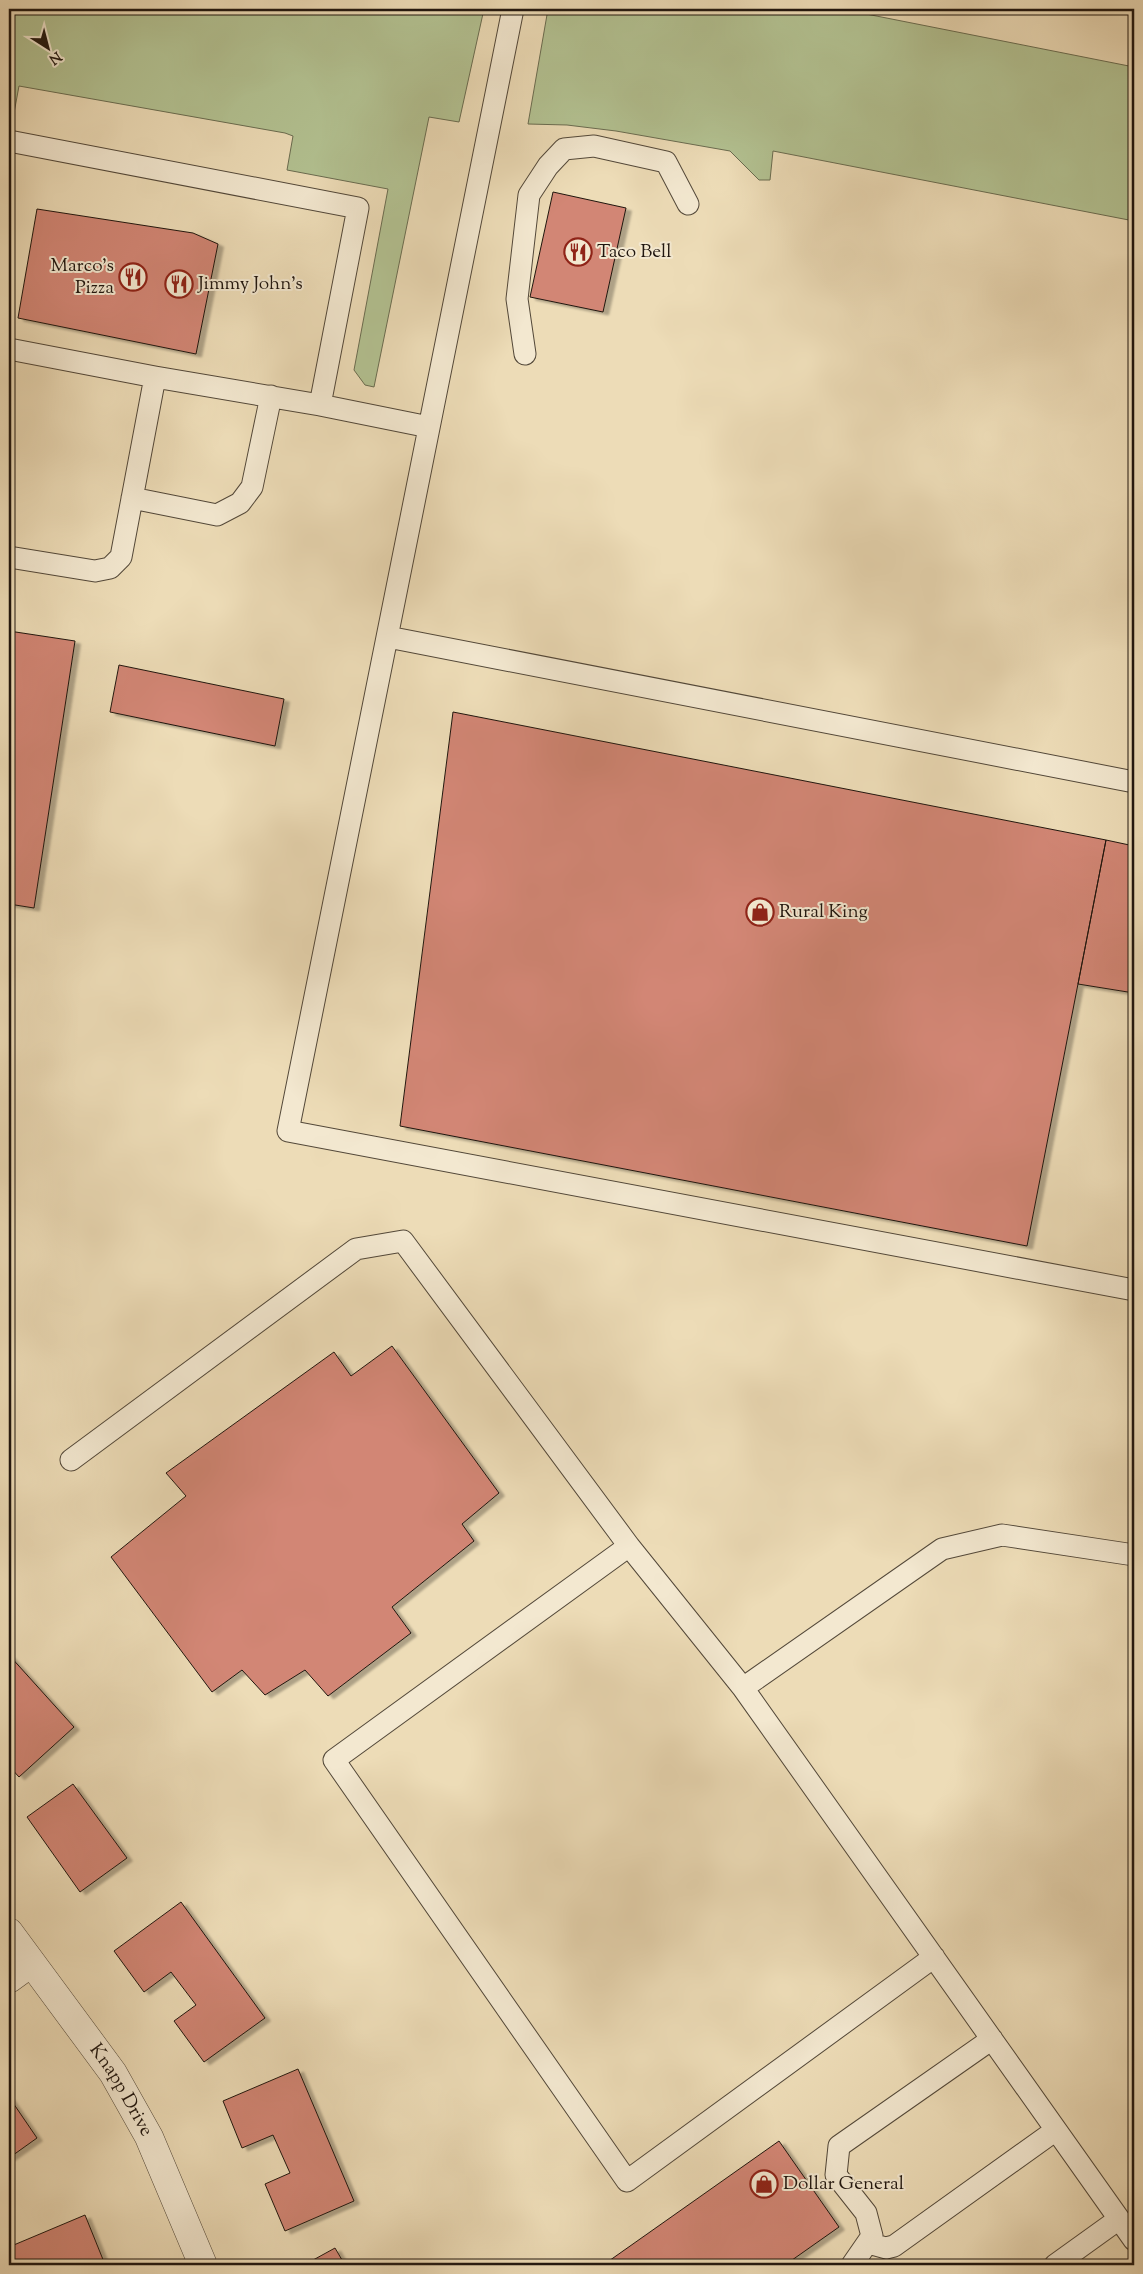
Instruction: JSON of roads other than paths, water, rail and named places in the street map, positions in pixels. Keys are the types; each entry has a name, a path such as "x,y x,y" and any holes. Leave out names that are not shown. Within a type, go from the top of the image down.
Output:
{"street":[{"name":"Knapp Drive","path":"9,1932 114,2073 150,2137 203,2265"},
{"path":"9,1979 31,1963"}],"lane":[{"path":"514,9 288,1130 1134,1290"},
{"path":"9,141 358,208 320,404"},
{"path":"525,354 517,299 529,195 548,166 564,149 594,146 666,162 688,204"},
{"path":"9,349 155,377 320,404 429,427"},
{"path":"9,557 95,571 110,568 121,557 155,377"},
{"path":"132,498 217,515 240,503 252,486 271,396"},
{"path":"388,637 1134,782"},
{"path":"71,1460 356,1249 403,1241 629,1546 742,1688 1134,2240"},
{"path":"742,1688 942,1549 1002,1535 1134,1555"},
{"path":"629,1546 334,1760 627,2181 934,1957"},
{"path":"852,2265 872,2236 866,2213 836,2175 838,2146 992,2039"},
{"path":"868,2243 886,2248 894,2246 1056,2130"},
{"path":"1055,2265 1119,2219"}],"place":[{"name":"Taco Bell","path":"578,252"},
{"name":"Marco's Pizza","path":"133,277"},
{"name":"Jimmy John's","path":"179,284"},
{"name":"Rural King","path":"760,912"},
{"name":"Dollar General","path":"764,2184"}]}
